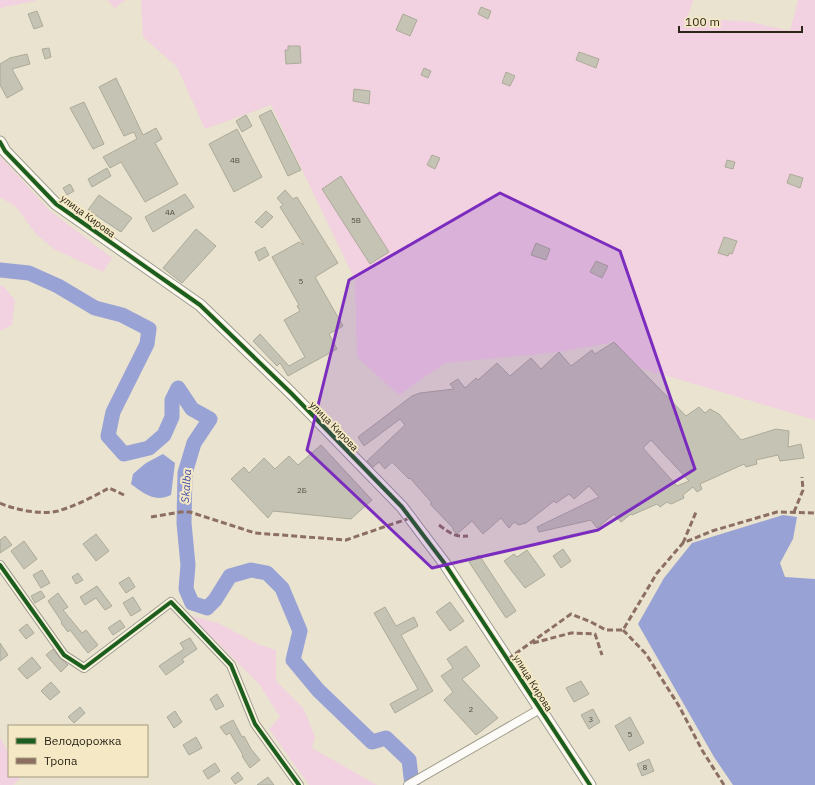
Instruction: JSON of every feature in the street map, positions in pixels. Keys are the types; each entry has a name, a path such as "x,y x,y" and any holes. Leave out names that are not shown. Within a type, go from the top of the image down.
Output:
{"street":[{"name":"улица Кирова","path":"0,142 5,151 56,204 200,305 291,393 402,507 445,564 590,785"},
{"path":"0,565 64,655 84,668 171,602 231,665 255,724 299,785"},
{"path":"408,785 540,709"}],"highlighted area":[{"path":"500,193 620,251 695,469 598,530 432,568 307,450 349,280"}],"shaded area":[{"path":"0,0 38,0 0,8"},
{"path":"107,0 125,0 115,8"},
{"path":"141,0 693,0 687,19 747,21 790,31 798,0 815,0 815,420 640,368 614,342 559,352 445,363 399,395 357,357 355,280 271,105 205,129 177,67 143,37"},
{"path":"0,156 49,210 112,258 103,272 54,249 36,234 16,207 0,197"},
{"path":"0,285 3,286 15,300 12,325 0,331"},
{"path":"188,615 218,623 260,645 276,650 276,681 304,709 315,737 312,748 377,785 309,785 269,729 280,717 259,684"},
{"path":"0,738 8,751 8,777 21,777 13,785 0,785"}],"water":[{"path":"163,454 175,463 171,495 160,498 145,494 131,484 133,474 146,463"},
{"path":"783,515 797,517 793,539 780,563 785,577 815,579 815,785 733,785 714,757 638,624 664,578 692,543"}],"building":[{"path":"481,7 491,11 488,19 478,14"},
{"path":"37,11 43,26 34,29 28,14"},
{"path":"403,14 417,20 410,36 396,30"},
{"path":"288,46 300,46 301,63 286,64 285,50 288,50"},
{"path":"49,48 51,57 45,59 42,49"},
{"path":"579,52 599,59 596,68 576,60"},
{"path":"27,54 30,64 12,69 23,89 7,98 0,85 0,64 10,58"},
{"path":"424,68 431,71 428,78 421,75"},
{"path":"506,72 515,76 510,86 502,83"},
{"path":"116,78 143,135 156,128 162,139 155,143 178,184 145,202 121,162 110,168 103,157 137,139 134,132 124,136 99,87"},
{"path":"354,89 370,91 369,104 353,101"},
{"path":"84,102 104,144 93,149 70,108"},
{"path":"271,110 301,170 288,176 259,116"},
{"path":"246,115 252,126 242,132 236,121"},
{"path":"237,129 262,177 234,192 209,144"},
{"path":"432,155 440,158 435,169 427,165"},
{"path":"727,160 735,162 733,169 725,167"},
{"path":"107,168 111,176 92,187 88,179"},
{"path":"790,174 803,178 800,188 787,183"},
{"path":"341,176 389,252 370,264 322,189"},
{"path":"70,184 74,191 67,195 63,188"},
{"path":"285,190 293,199 297,197 338,263 315,277 343,326 329,334 337,349 288,376 280,363 277,366 253,341 260,334 289,366 305,357 284,320 300,311 297,306 299,305 272,257 299,242 304,245 280,207 283,205 277,198"},
{"path":"185,194 194,207 153,232 145,217"},
{"path":"99,195 132,218 121,232 88,210"},
{"path":"266,211 273,217 262,228 255,222"},
{"path":"196,229 216,246 182,283 163,268"},
{"path":"724,237 737,241 732,254 729,253 728,256 718,253"},
{"path":"536,243 550,249 546,260 531,255"},
{"path":"265,247 269,255 259,261 255,252"},
{"path":"596,261 608,266 602,278 590,272"},
{"path":"614,342 686,416 699,407 705,413 710,409 719,414 741,440 776,429 789,431 788,447 801,444 804,458 780,461 778,455 756,460 757,464 746,467 744,464 700,484 702,489 697,492 693,487 683,495 684,498 671,504 667,502 660,507 657,504 632,515 631,514 621,522 614,514 597,528 591,520 539,532 537,527 599,497 589,486 574,499 569,494 556,503 554,501 526,523 519,525 514,522 509,528 501,518 483,534 472,521 457,534 430,504 432,503 410,478 409,479 392,462 385,469 379,462 373,467 367,461 405,425 400,419 364,446 358,437 412,396 420,393 454,389 450,384 458,379 465,388 476,378 478,380 497,363 510,376 531,358 541,369 559,352 571,366 592,350 595,354","holes":["651,440 689,481 677,486 643,448"]},
{"path":"321,445 372,500 351,519 273,511 268,518 231,479 244,467 249,473 264,458 275,469 289,456 298,465"},
{"path":"96,534 109,551 96,561 83,544"},
{"path":"5,536 12,545 0,553 0,540"},
{"path":"24,541 37,559 24,569 11,551"},
{"path":"563,549 571,561 561,568 553,556"},
{"path":"527,550 545,575 525,588 504,561 514,554 517,557"},
{"path":"479,555 516,611 506,618 469,562"},
{"path":"42,570 50,583 41,588 33,575"},
{"path":"78,573 83,580 76,584 72,577"},
{"path":"129,577 135,587 126,593 119,583"},
{"path":"97,586 112,606 105,610 96,598 85,605 80,597"},
{"path":"41,591 45,597 35,603 31,596"},
{"path":"58,593 68,607 63,610 82,633 86,630 98,645 88,653 70,630 68,632 61,623 62,622 48,601"},
{"path":"133,597 141,610 131,616 123,603"},
{"path":"450,602 464,621 450,631 436,612"},
{"path":"385,607 396,626 414,617 418,626 401,635 433,691 395,713 390,704 418,689 374,613"},
{"path":"120,620 125,627 113,635 108,628"},
{"path":"27,624 34,633 26,639 19,630"},
{"path":"190,638 197,649 182,659 184,662 166,675 159,666 184,649 180,643"},
{"path":"0,643 8,655 0,661"},
{"path":"466,646 480,666 462,679 498,718 476,735 444,700 453,692 441,676 453,668 447,659"},
{"path":"53,649 68,665 61,672 46,655"},
{"path":"32,657 41,668 27,679 18,669"},
{"path":"581,681 589,694 574,702 566,688"},
{"path":"51,682 60,692 50,700 41,691"},
{"path":"217,694 224,706 216,710 210,699"},
{"path":"80,707 85,713 74,723 68,717"},
{"path":"593,709 600,722 589,729 581,715"},
{"path":"175,711 182,722 174,728 167,717"},
{"path":"630,717 644,743 629,751 615,726"},
{"path":"233,720 242,737 244,736 251,749 260,760 250,768 230,733 226,735 220,727"},
{"path":"196,737 202,748 189,755 183,745"},
{"path":"649,759 654,771 642,776 637,764"},
{"path":"215,763 220,771 208,779 203,771"},
{"path":"238,772 243,779 235,784 231,778"},
{"path":"268,777 274,785 257,785"}],"waterway":[{"name":"Skalba","path":"0,270 29,273 58,286 95,308 122,315 149,329 147,344 113,412 108,436 124,454 149,448 164,435 172,417 172,400 178,388 192,409 210,419 194,443 185,473 184,523 188,565 186,589 192,603 207,608 215,600 230,576 251,570 267,573 282,588 300,631 293,660 318,690 372,742 386,738 409,760 412,785"}],"marked path":[{"path":"794,512 803,490 802,477"},
{"path":"0,503 13,508 29,511 52,512 77,504 109,488 124,495"},
{"path":"151,517 180,512 190,512 255,533 346,540 410,518"},
{"path":"683,543 696,512"},
{"path":"508,659 571,614 606,630 623,630 657,573 683,543 712,531 777,512 815,513"},
{"path":"439,525 452,534 468,536"},
{"path":"623,630 646,654 679,706 702,750 724,785"},
{"path":"533,643 571,633 595,634 602,655"}],"cycle path":[{"path":"0,142 5,151 56,204 200,305 291,393 402,507 445,564 590,785"},
{"path":"0,565 64,655 84,668 171,602 231,665 255,724 299,785"}]}
